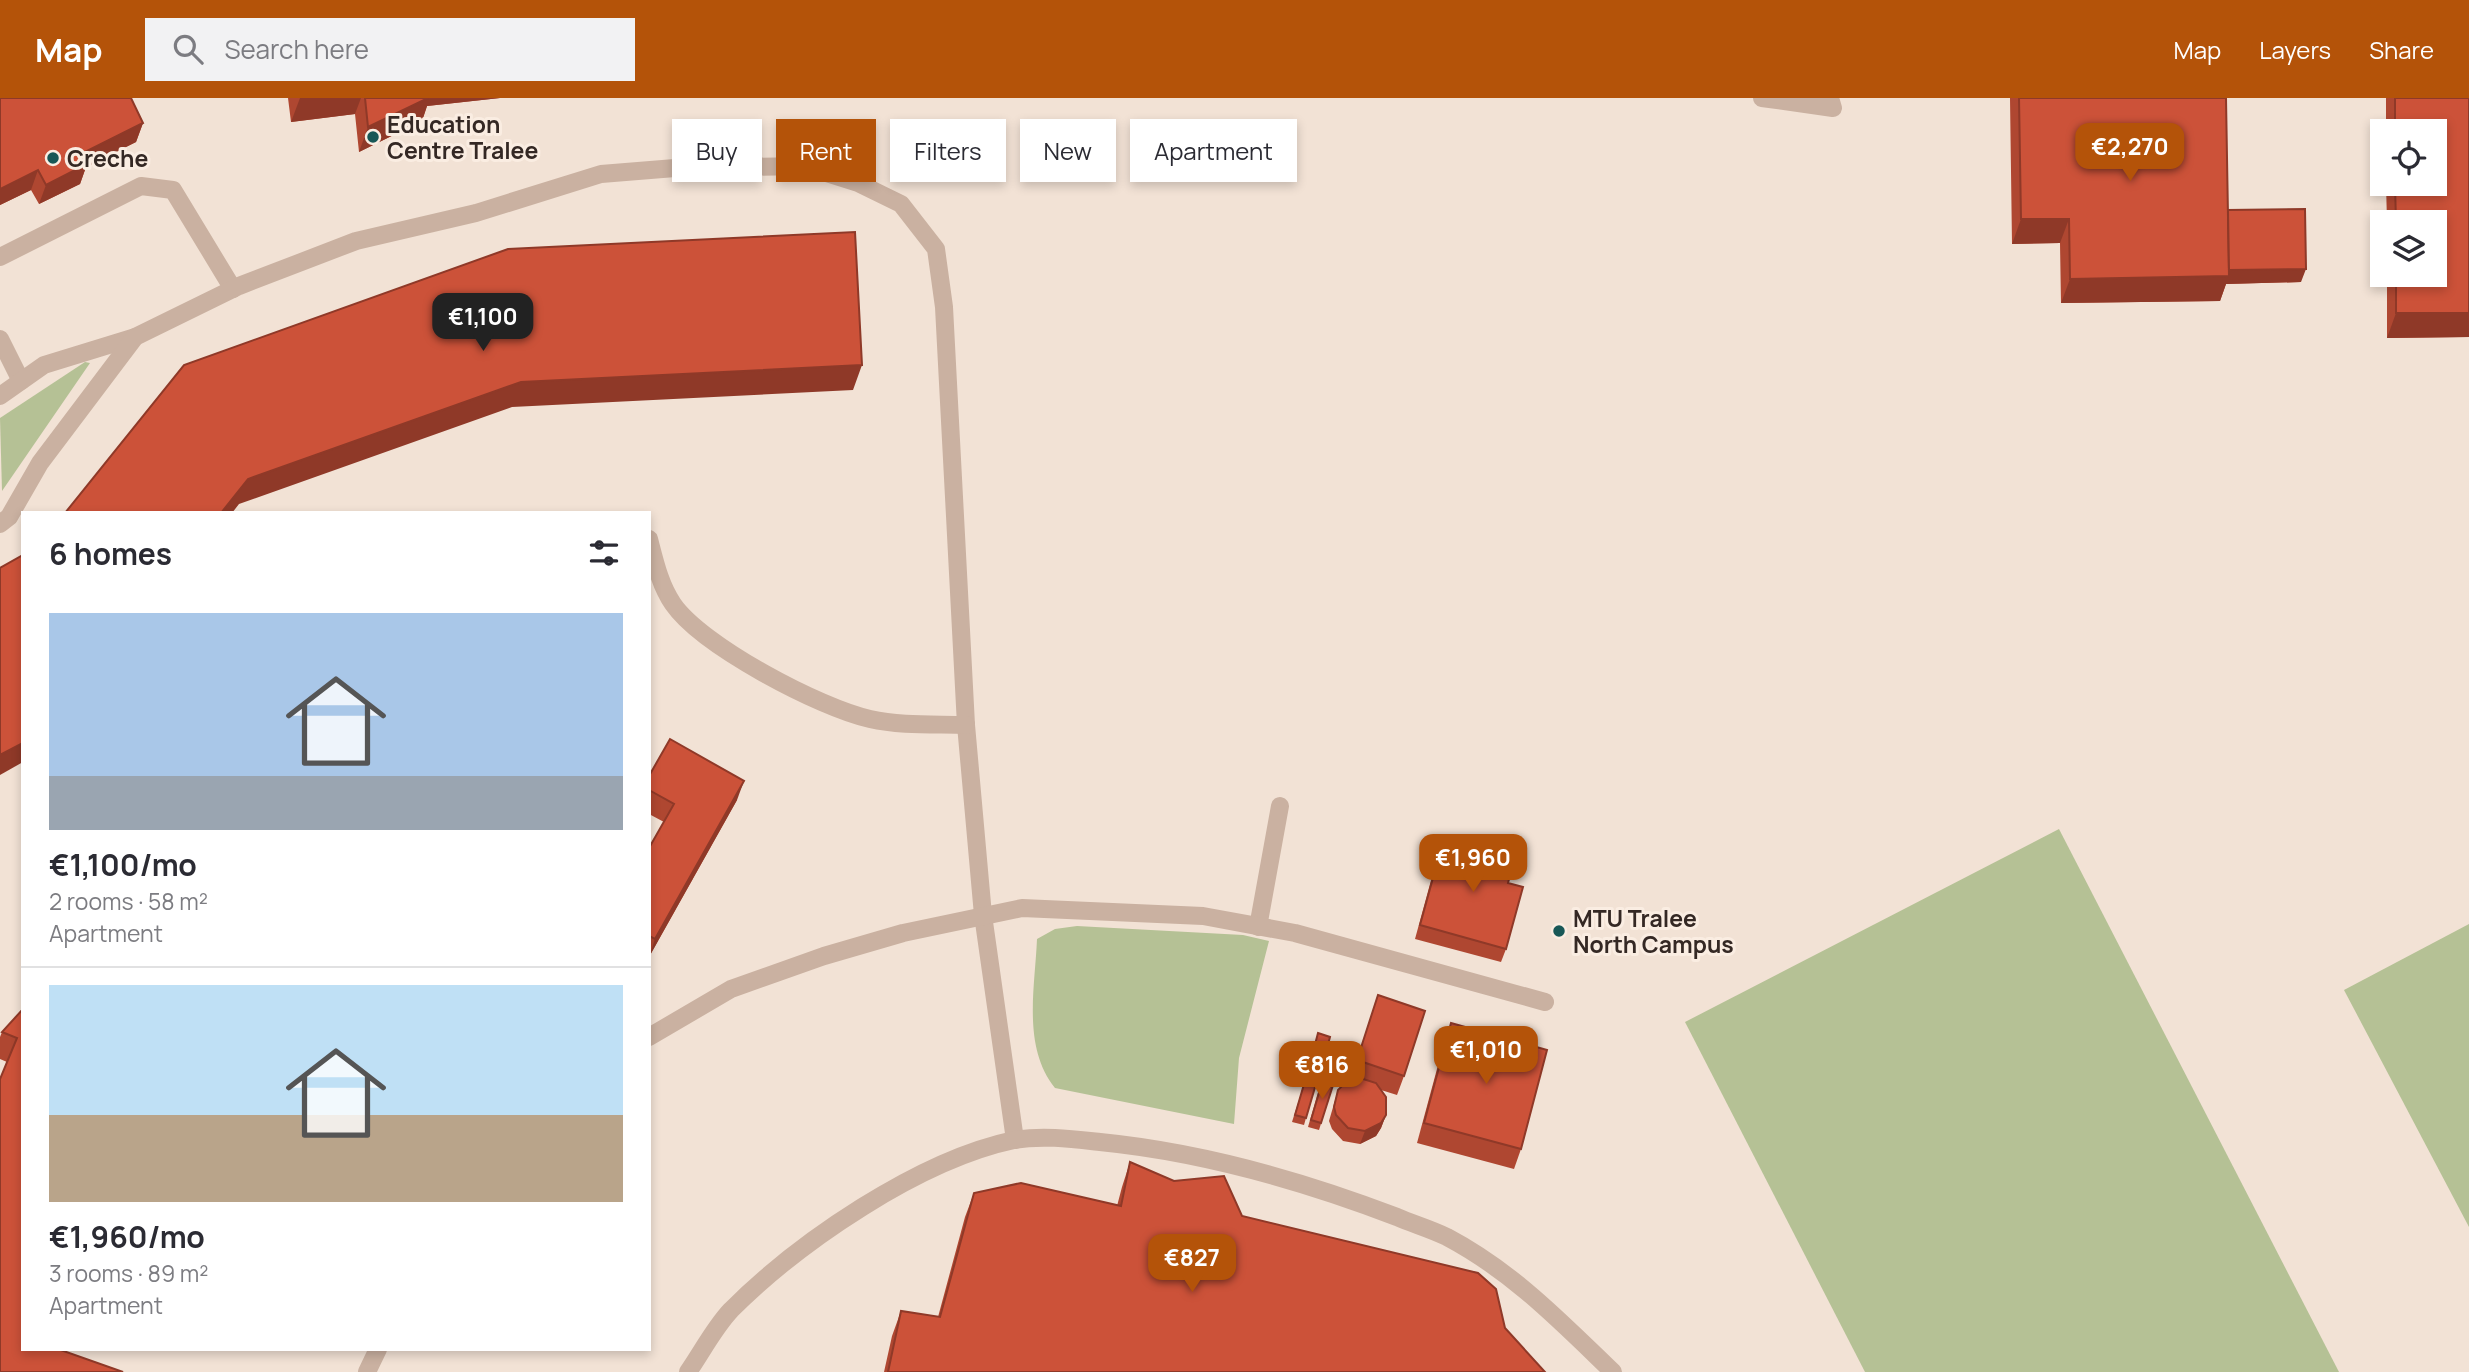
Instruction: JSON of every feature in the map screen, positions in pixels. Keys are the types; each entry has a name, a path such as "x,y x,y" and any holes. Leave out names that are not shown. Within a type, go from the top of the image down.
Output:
{"lane":[{"path":"1762,98 1833,108 1830,98"},
{"path":"0,397 44,365 135,337 233,289 356,241 476,213 601,174 675,168 804,166 858,183 901,204 936,249 944,307 966,725 983,915 1015,1140"},
{"path":"0,257 141,186 173,190 233,289"},
{"path":"3,516 135,337"},
{"path":"0,339 21,381"},
{"path":"651,547 658,575 674,606 701,632 766,677 868,719 966,725"},
{"path":"1258,927 1280,806"},
{"path":"651,1036 731,989 890,936 1022,908 1203,916 1295,933 1545,1002"},
{"path":"688,1372 730,1312 793,1255 844,1221 939,1166 1015,1140 1063,1138 1152,1147 1343,1196 1446,1237 1522,1285 1613,1372"},
{"path":"367,1372 377,1351"}],"green space":[{"path":"85,362 90,363 2,491 0,418"},
{"path":"2059,829 2339,1372 1865,1372 1685,1022"},
{"path":"2469,924 2469,1227 2344,990"},
{"path":"1077,926 1243,935 1269,941 1239,1058 1234,1124 1055,1088 1045,1072 1034,1036 1033,997 1037,939 1055,929"}],"building":[{"name":"Creche","path":"0,98 131,98 143,123 81,154 87,164 46,185 38,170 0,189"},
{"path":"365,98 428,98 368,127"},
{"path":"2019,98 2226,98 2229,276 2070,279 2069,219 2021,219"},
{"path":"2395,98 2469,98 2469,313 2396,313 2396,287 2447,287 2447,210 2396,210 2395,196 2447,196 2447,119 2395,119"},
{"path":"2305,209 2306,269 2229,270 2228,210"},
{"path":"855,232 862,365 521,382 248,479 223,511 67,511 184,365 508,249"},
{"path":"21,556 21,744 0,755 0,568"},
{"path":"670,739 744,781 655,939 651,937 651,844 674,804 651,791 651,772"},
{"path":"1444,838 1515,857 1508,883 1523,887 1506,949 1420,925"},
{"path":"1378,995 1425,1011 1404,1076 1357,1060"},
{"path":"21,1011 21,1351 64,1351 123,1372 0,1372 0,1079 17,1038 2,1032"},
{"path":"1451,1023 1547,1050 1521,1149 1424,1123"},
{"path":"1318,1033 1330,1037 1323,1063 1311,1060"},
{"path":"1307,1074 1318,1077 1306,1118 1295,1115"},
{"path":"1360,1078 1376,1083 1386,1097 1386,1115 1381,1123 1365,1131 1348,1128 1336,1115 1334,1107 1338,1090 1344,1084"},
{"path":"1323,1079 1334,1082 1321,1123 1311,1120"},
{"path":"1130,1162 1174,1181 1224,1176 1242,1216 1478,1273 1496,1289 1505,1328 1545,1372 888,1372 901,1311 940,1317 974,1193 1021,1183 1121,1206"}],"place":[{"name":"Education Centre Tralee","path":"373,137"},
{"name":"Creche","path":"53,158"},
{"name":"MTU Tralee North Campus","path":"1559,931"}]}
